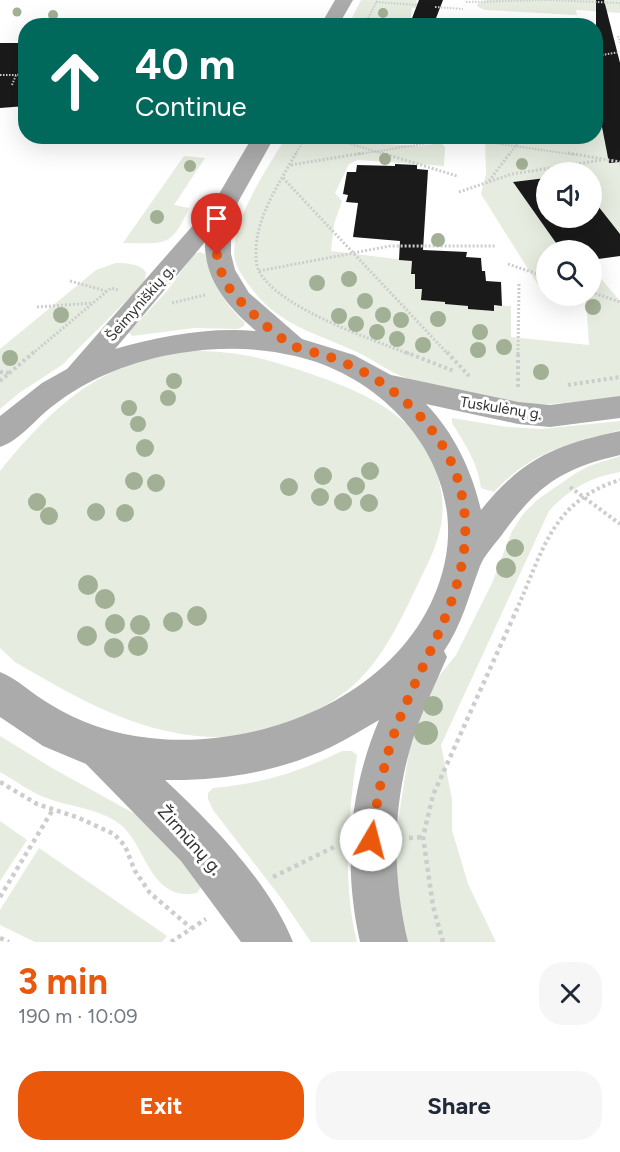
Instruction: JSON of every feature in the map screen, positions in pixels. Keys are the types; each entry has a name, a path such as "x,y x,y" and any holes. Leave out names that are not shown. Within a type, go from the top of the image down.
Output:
{"main road":[{"path":"334,18 344,0"},
{"name":"Šeimyniškių g.","path":"76,376 226,202 259,144"},
{"name":"Šeimyniškių g.","path":"226,202 218,235 217,255 221,274 229,288 256,316 294,346"},
{"path":"0,435 15,419 44,396 76,376 110,360 147,349 183,342 221,339 294,346 325,355 355,368 383,384 414,410 439,440 457,476 466,515 465,558 455,595 391,742 378,791 371,840 379,925 384,942"},
{"name":"Tuskulėnų g.","path":"383,384 518,413 550,416 620,407"},
{"path":"465,558 496,516 527,481 561,461 593,449 620,443"},
{"path":"0,691 19,708 56,731 99,748 154,759 200,760 269,750 323,730 370,703 409,669 438,632"},
{"name":"Žirmūnų g.","path":"99,748 165,811 209,858 241,899 270,942"}],"path":[{"path":"466,2 512,0 620,3"},
{"path":"368,18 376,1 417,5"},
{"path":"435,7 463,9"},
{"path":"618,36 620,43"},
{"path":"603,55 620,52"},
{"path":"0,75 16,75 12,85"},
{"path":"283,177 471,379 313,315 289,300 264,278 259,271 256,241 283,177 302,144"},
{"path":"352,144 457,176"},
{"path":"290,165 420,144"},
{"path":"509,144 620,162"},
{"path":"489,181 517,145"},
{"path":"459,192 473,190 489,181 512,174 606,160"},
{"path":"259,271 390,246 495,246"},
{"path":"508,264 536,274"},
{"path":"70,281 107,292"},
{"path":"518,392 519,283"},
{"path":"0,381 111,288"},
{"path":"165,304 178,303 213,293"},
{"path":"602,296 620,302"},
{"path":"37,307 94,303"},
{"path":"0,372 11,373"},
{"path":"564,386 620,377"},
{"path":"443,942 433,906 423,837 433,795 550,534 566,509 601,485 620,480"},
{"path":"583,496 620,524"},
{"path":"0,783 52,811 80,818 114,834 125,846 135,871 150,893 191,928 171,942"},
{"path":"0,897 52,811"},
{"path":"274,876 342,843"},
{"path":"0,938 9,942"}],"shaded area":[{"path":"361,0 417,0 416,3 418,3 416,8 412,8 411,18 352,18"},
{"path":"487,0 620,0 620,13 576,10 577,15 485,10 478,7 477,4"},
{"path":"603,132 607,153 620,154 620,234 602,211 602,162 536,162 536,179 513,182 536,215 536,228 545,228 554,240 536,240 536,282 481,194 486,174 485,144 603,144"},
{"path":"282,144 420,146 442,144 445,147 444,166 358,160 349,164 335,193 342,201 334,224 331,251 412,261 411,273 415,274 415,289 422,289 421,300 468,306 468,309 494,311 494,305 511,306 511,337 589,345 586,306 602,306 602,280 620,301 620,397 561,403 517,404 464,395 413,381 361,354 286,320 260,299 248,284 235,260 234,246 243,213"},
{"path":"184,156 205,158 174,205 189,208 177,231 165,241 157,243 123,243"},
{"path":"200,252 205,254 219,292 245,323 244,326 238,329 194,328 132,336 129,332 167,291 194,254"},
{"path":"116,263 132,264 143,269 146,272 145,282 62,365 19,393 0,409 0,349 96,270"},
{"path":"187,351 221,352 264,359 334,382 377,402 413,430 436,470 442,496 440,532 432,554 392,636 364,675 347,691 303,716 236,737 200,736 172,732 118,716 41,677 15,662 0,648 0,471 41,425 71,397 88,386 132,364"},
{"path":"452,418 507,427 541,429 620,421 620,430 567,445 537,458 508,478 494,492 481,488 474,462 452,423"},
{"path":"620,456 620,472 599,477 581,485 564,496 549,511 441,745 452,799 452,830 468,884 496,942 406,942 393,853 413,726 435,681 456,655 492,583 512,531 523,514 537,500 576,473 589,466"},
{"path":"0,736 144,819 204,882 197,893 181,894 169,889 159,881 130,835 112,819 103,814 39,795 0,772"},
{"path":"342,751 352,751 357,755 349,825 348,872 349,896 357,942 311,942 281,898 213,810 208,793 213,788 247,784 279,776"},
{"path":"0,821 27,840 0,881"},
{"path":"39,848 167,936 162,942 35,942 0,925 0,910"}],"building":[{"path":"419,0 443,0 436,18 412,18"},
{"path":"596,0 604,0 620,63 620,162 609,163 603,132 603,18 596,18"},
{"path":"0,43 18,43 18,107 0,108"},
{"path":"395,164 417,165 417,169 428,170 423,250 467,252 466,257 481,258 486,281 501,282 502,306 494,305 494,311 468,309 468,306 421,300 422,289 415,289 415,274 411,274 412,261 399,260 400,241 353,237 358,203 346,202 348,195 343,194 347,172 356,172 357,165 395,166"},
{"path":"536,179 536,215 513,182"},
{"path":"602,211 620,234 620,256 602,258 602,240 554,240 545,228 602,228"}],"route":[{"path":"217,255 221,274 229,288 256,316 294,346 325,355 355,368 383,384 414,410 439,440 457,476 466,515 465,558 455,595 391,742 378,791 371,840"}]}
